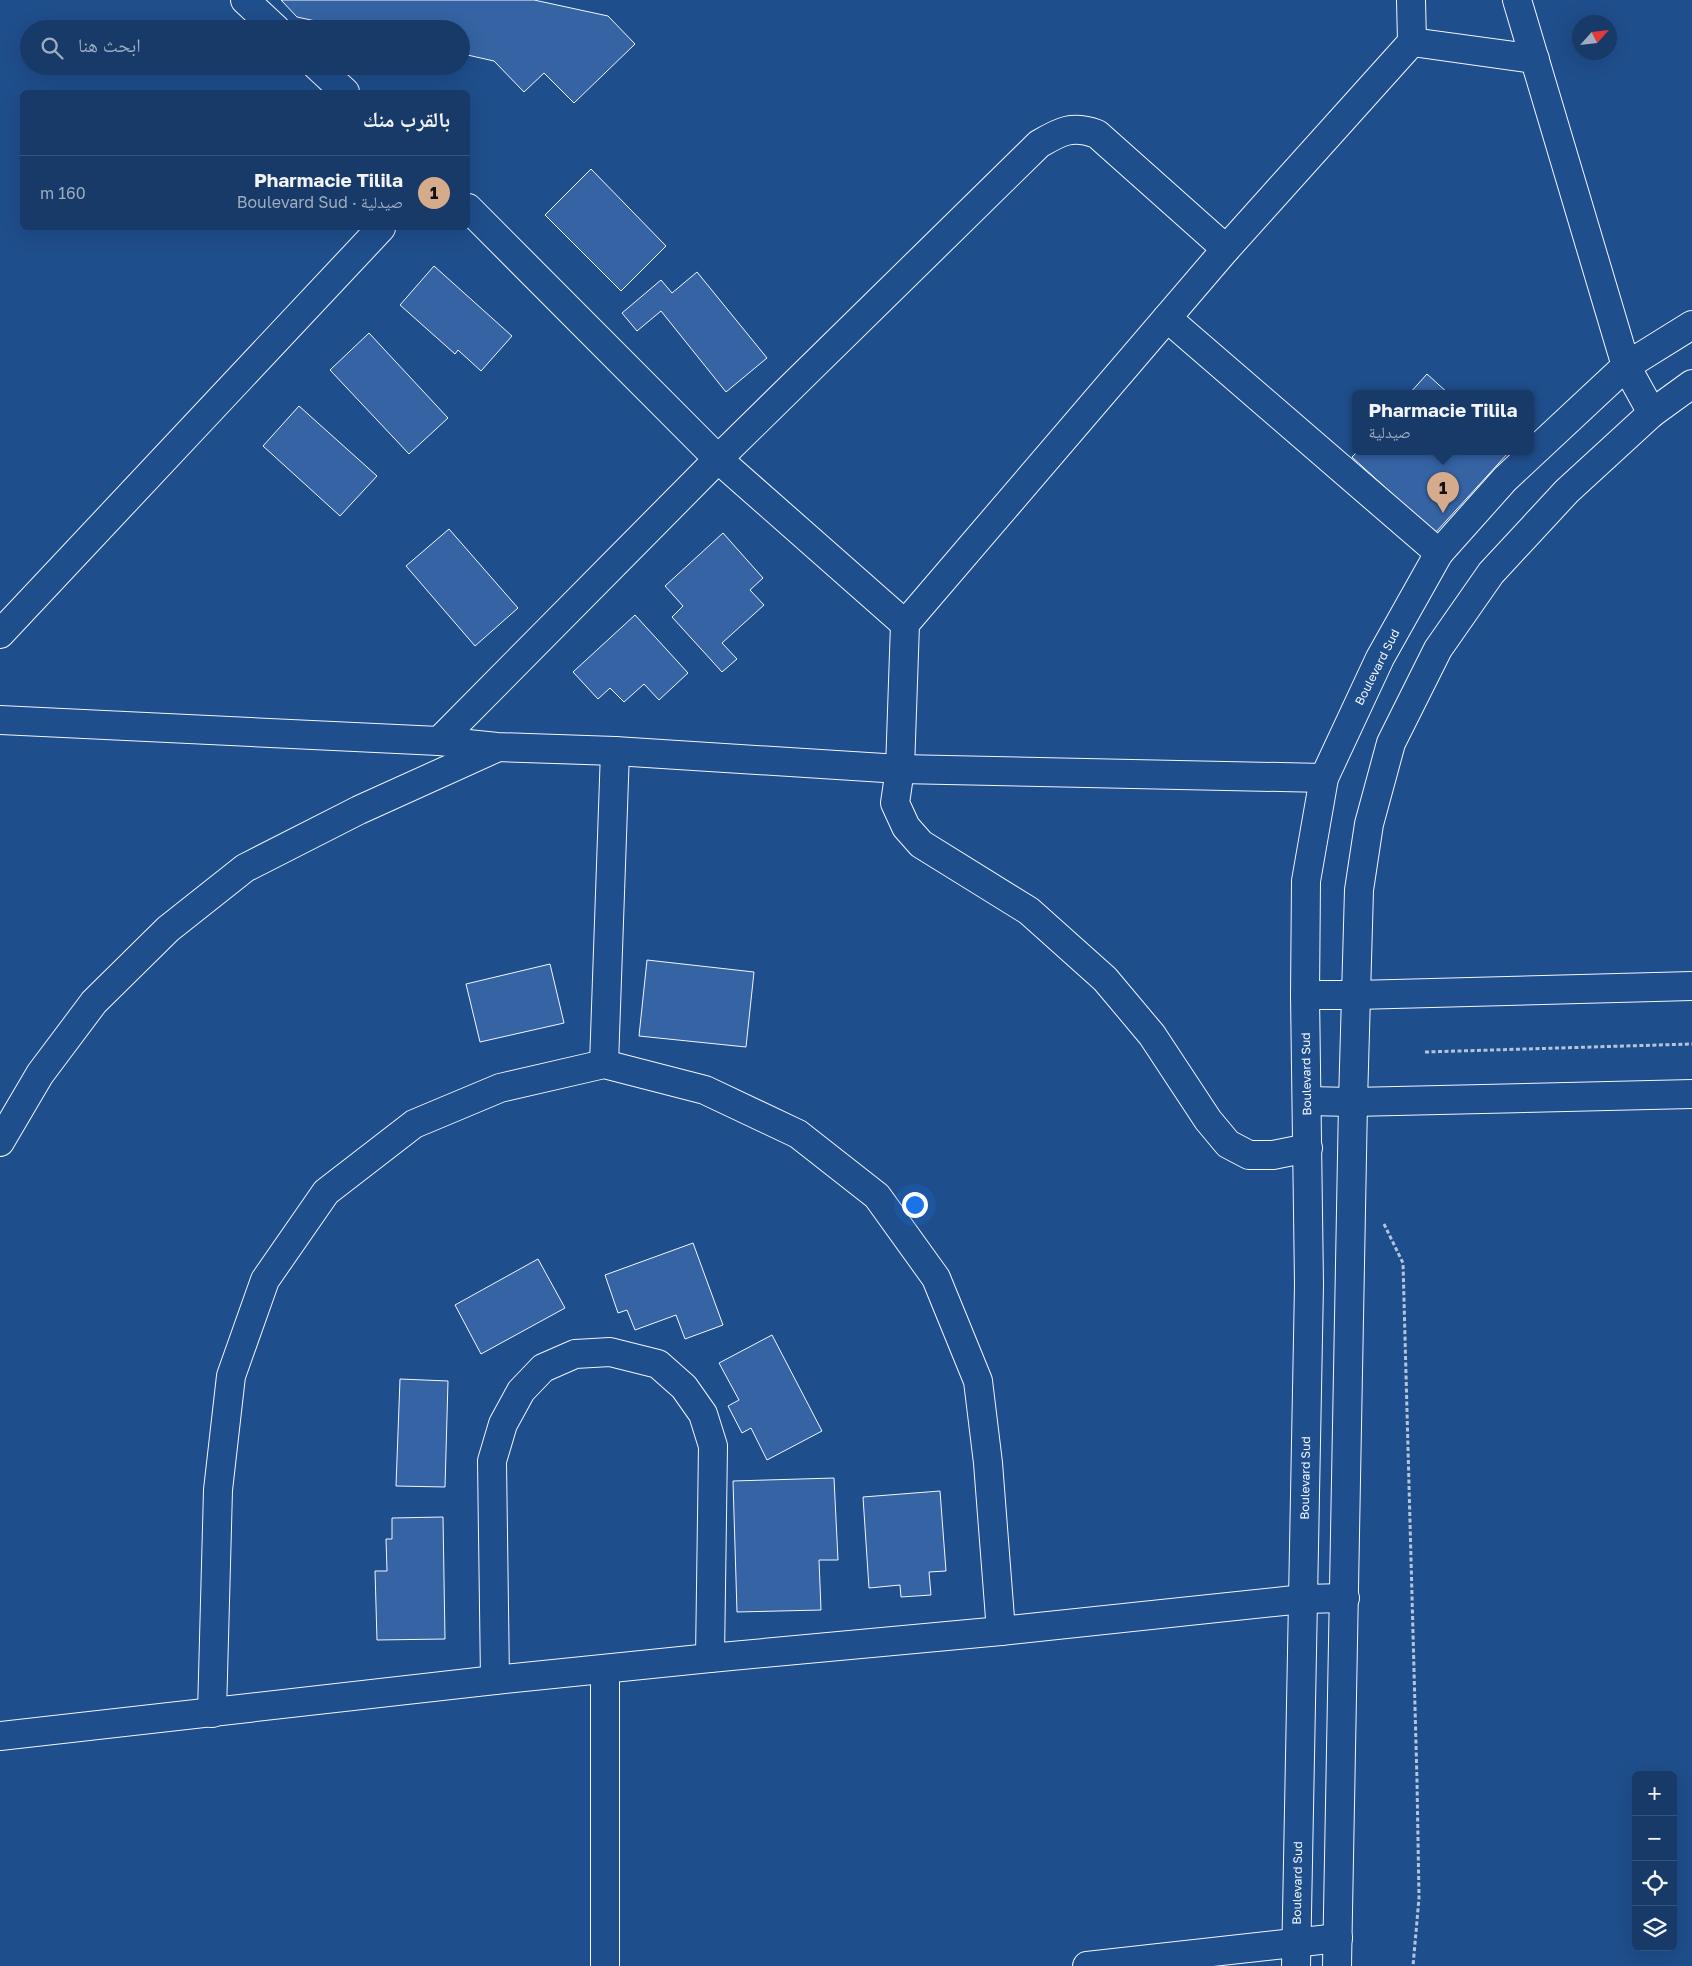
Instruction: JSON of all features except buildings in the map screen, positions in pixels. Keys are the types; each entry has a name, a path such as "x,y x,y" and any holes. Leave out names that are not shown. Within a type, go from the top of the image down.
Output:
{"street":[{"path":"245,0 266,20"},
{"path":"1308,1148 1273,1155 1249,1155 1228,1144 1208,1120 1152,1035 1105,979 1029,911 921,844 906,827 895,803 900,769 905,624 1226,249 1412,42 1411,0"},
{"path":"1517,0 1626,366 1652,413"},
{"path":"1412,42 1535,59"},
{"path":"327,75 343,90"},
{"path":"440,742 718,459 1040,144 1062,131 1083,129 1097,134 1226,249"},
{"path":"470,210 718,459 905,624"},
{"path":"0,634 379,230"},
{"path":"1167,318 1439,553"},
{"name":"Boulevard Sud","path":"1534,453 1626,366 1692,325"},
{"path":"1337,1966 1353,1102 1359,890 1369,824 1391,743 1438,649 1491,573 1567,491 1652,413 1692,384"},
{"name":"Boulevard Sud","path":"1296,1954 1309,1285 1305,995 1306,881 1324,778 1380,658 1439,553 1506,479 1531,455"},
{"path":"0,720 440,742 497,747 615,751 900,769 1324,778"},
{"path":"0,1142 40,1074 94,1002 168,929 245,868 359,810 497,747"},
{"path":"604,1064 615,751"},
{"path":"1305,995 1356,996 1692,986"},
{"path":"212,1713 218,1490 231,1376 265,1280 326,1192 414,1124 500,1088 604,1064 705,1090 798,1134 877,1196 936,1278 978,1380 988,1463 1000,1632"},
{"path":"1307,1101 1353,1102 1692,1094"},
{"path":"495,1680 492,1461 503,1424 521,1392 543,1368 576,1354 610,1352 658,1364 684,1387 703,1414 713,1446 710,1658"},
{"path":"0,1736 495,1680 710,1658 1000,1632 1303,1599 1345,1598"},
{"path":"605,1670 605,1966"},
{"path":"1087,1966 1296,1954 1338,1938"}],"path":[{"path":"1425,1052 1692,1044"},
{"path":"1383,1221 1403,1263 1418,1781 1419,1898 1413,1966"}],"place":[{"name":"Pharmacie Tilila","path":"1443,513"}]}
